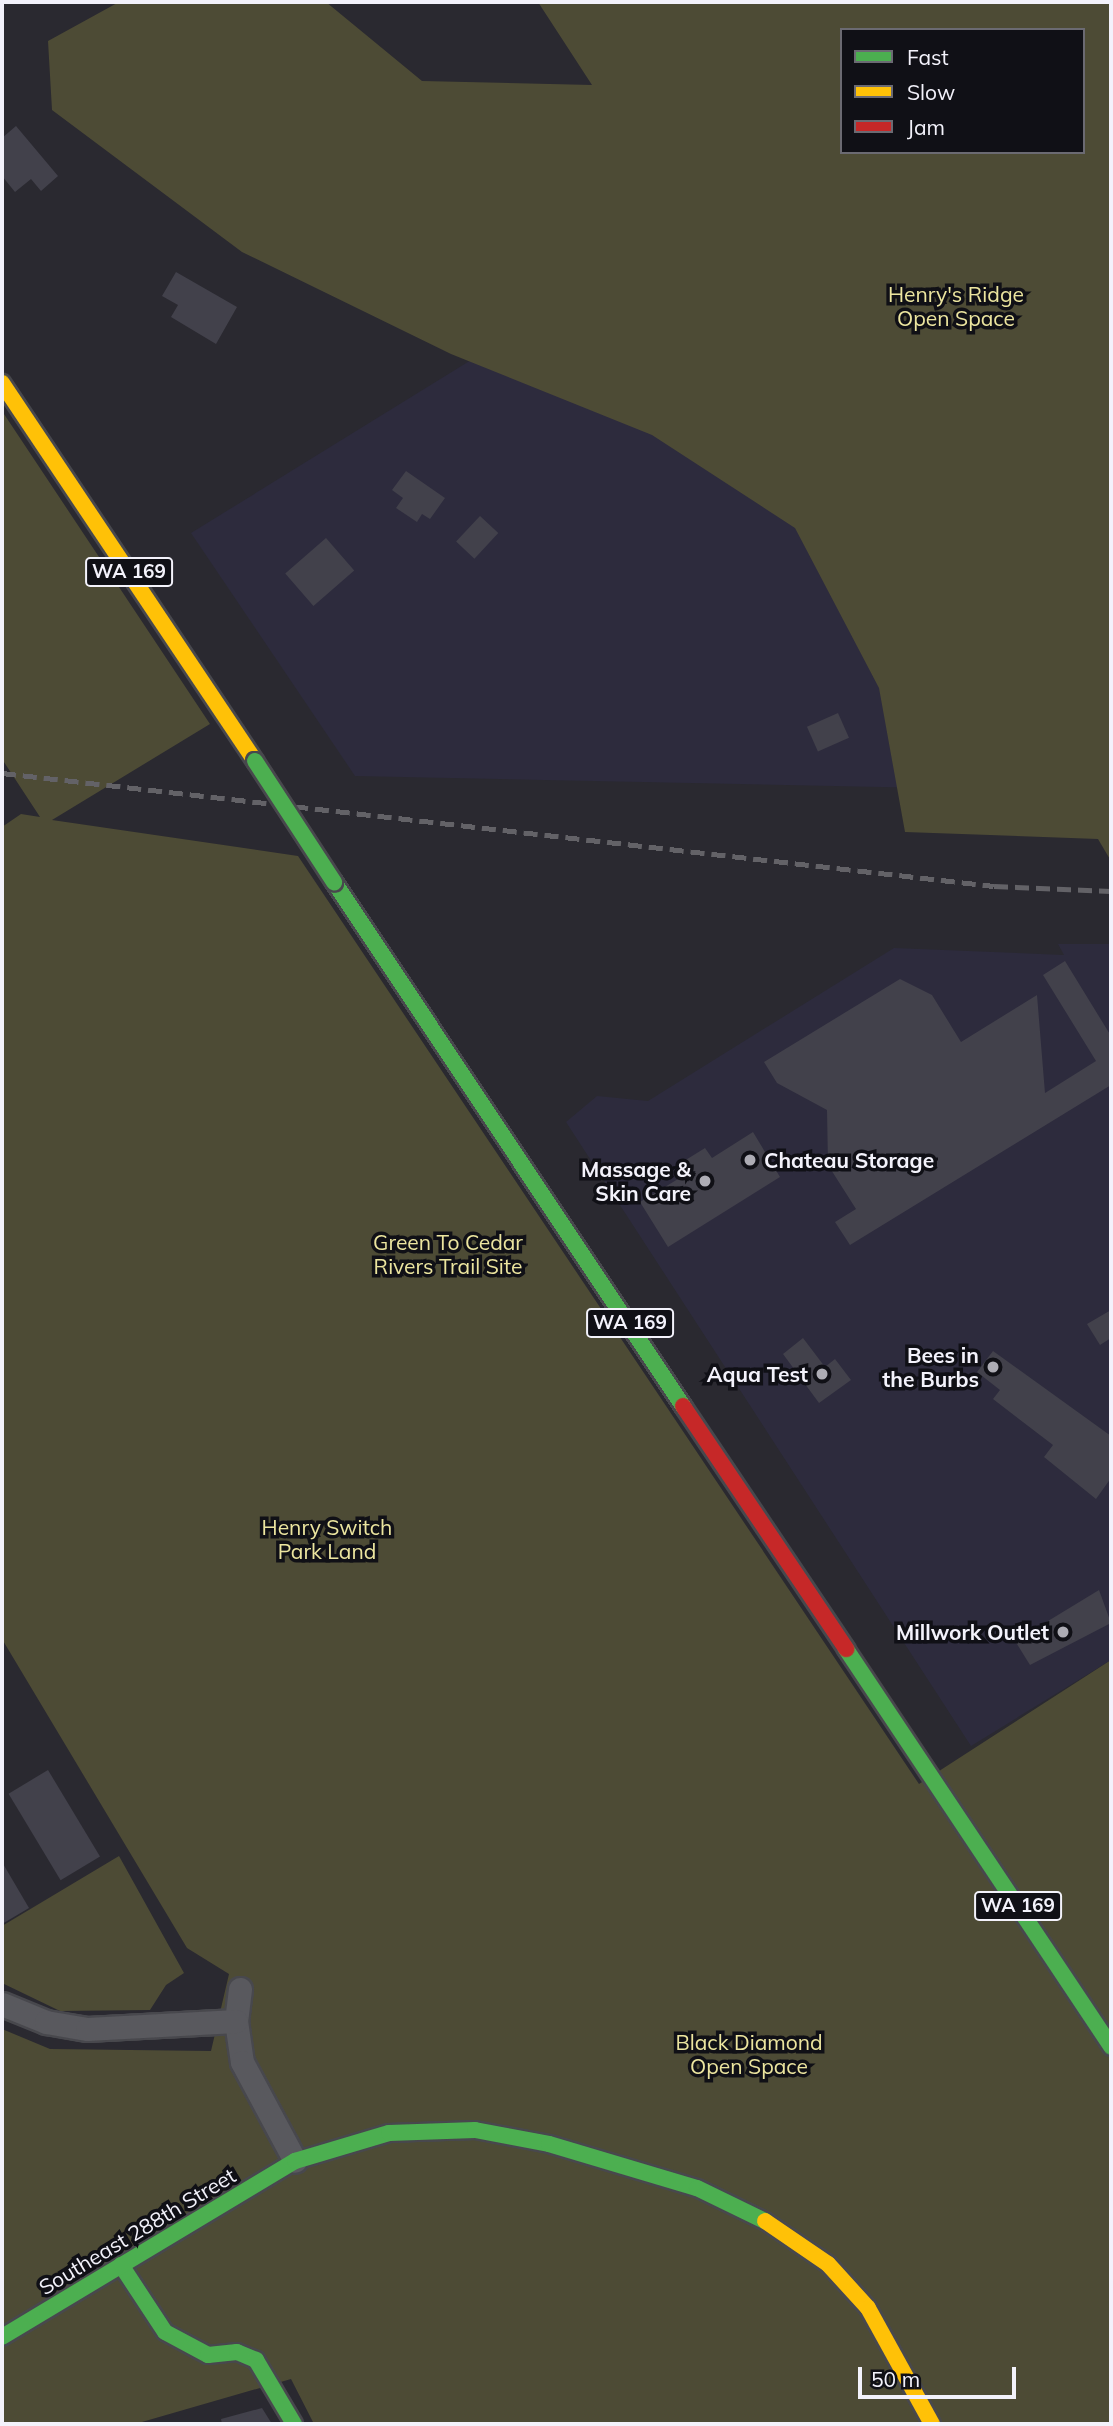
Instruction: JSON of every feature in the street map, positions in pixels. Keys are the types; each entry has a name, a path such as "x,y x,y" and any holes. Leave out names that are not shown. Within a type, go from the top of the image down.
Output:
{"main road":[{"name":"WA 169","path":"2,383 1111,2047"},
{"name":"Southeast 288th Street","path":"2,2337 295,2161 389,2133 475,2130 549,2144 697,2188 772,2224 841,2277 893,2346 932,2424"},
{"path":"121,2265 164,2332 208,2355 237,2353 256,2360 294,2424"}],"street":[{"path":"240,1989 236,2021 246,2072 295,2161"},
{"path":"2,2004 46,2022 87,2029 236,2021"}],"shaded area":[{"path":"677,233 977,789 355,776 191,533"},
{"path":"1058,944 1111,944 1111,1660 971,1746 566,1122 597,1096 648,1101 894,948 1064,955"}],"green space":[{"name":"Henry's Ridge Open Space","path":"119,2 326,2 422,81 592,85 538,2 1111,2 1111,861 1098,839 905,832 879,688 795,528 652,435 451,354 242,252 52,110 48,41"},
{"path":"2,411 210,724 52,820 298,856 919,1784 1111,1660 1111,2424 314,2424 291,2379 135,2424 2,2424 2,2029 50,2049 211,2051 229,1974 187,1948 2,1639 2,827 21,814 40,817 2,759"},
{"path":"119,1856 184,1973 166,1985 150,2010 60,2011 2,1983 2,1926"}],"building":[{"path":"16,126 58,176 41,191 31,179 15,192 2,176 2,138"},
{"path":"176,272 237,307 216,344 171,317 178,305 162,296"},
{"path":"406,471 445,498 430,519 422,514 417,522 396,508 403,498 392,490"},
{"path":"480,516 498,533 474,559 456,542"},
{"path":"326,538 354,570 313,606 285,573"},
{"path":"838,713 849,738 818,751 807,727"},
{"path":"1065,961 1111,1036 1111,1085 850,1245 835,1222 856,1209 828,1165 827,1110 777,1083 764,1062 900,979 932,995 961,1042 1037,995 1045,1093 1096,1061 1043,975"},
{"path":"753,1132 780,1177 668,1247 640,1202 683,1176 676,1166 705,1148 712,1158"},
{"path":"1111,1310 1111,1338 1100,1345 1087,1324"},
{"name":"Aqua Test","path":"803,1338 825,1367 835,1359 851,1380 819,1403 783,1354"},
{"path":"993,1351 1111,1436 1111,1478 1096,1499 1044,1457 1053,1445 993,1399 1000,1390 977,1372"},
{"name":"Millwork Outlet","path":"1099,1590 1111,1623 1030,1665 1015,1641"},
{"path":"48,1770 100,1857 61,1880 9,1794"},
{"path":"2,1862 29,1908 2,1924"},
{"path":"262,2408 272,2424 222,2424 221,2419"}],"railway":[{"path":"2,773 994,886 1111,891"}],"traffic: fast":[{"path":"255,761 334,882"},
{"path":"334,882 683,1406"},
{"path":"846,1649 1111,2047"},
{"path":"2,2337 295,2161 389,2133 475,2130 549,2144 697,2188 765,2221"},
{"path":"121,2265 165,2332 208,2355 237,2352 256,2360 294,2424"}],"traffic: slow":[{"path":"2,383 255,761"},
{"path":"765,2221 828,2264 868,2308 932,2424"}],"traffic: jam":[{"path":"683,1406 846,1649"}],"place":[{"name":"Chateau Storage","path":"750,1160"},
{"name":"Massage & Skin Care","path":"705,1181"},
{"name":"Bees in the Burbs","path":"993,1367"},
{"name":"Aqua Test","path":"822,1374"},
{"name":"Millwork Outlet","path":"1063,1632"}],"park label":[{"name":"Green To Cedar Rivers Trail Site","path":"448,1254"},
{"name":"Henry Switch Park Land","path":"327,1539"},
{"name":"Black Diamond Open Space","path":"749,2054"}]}
